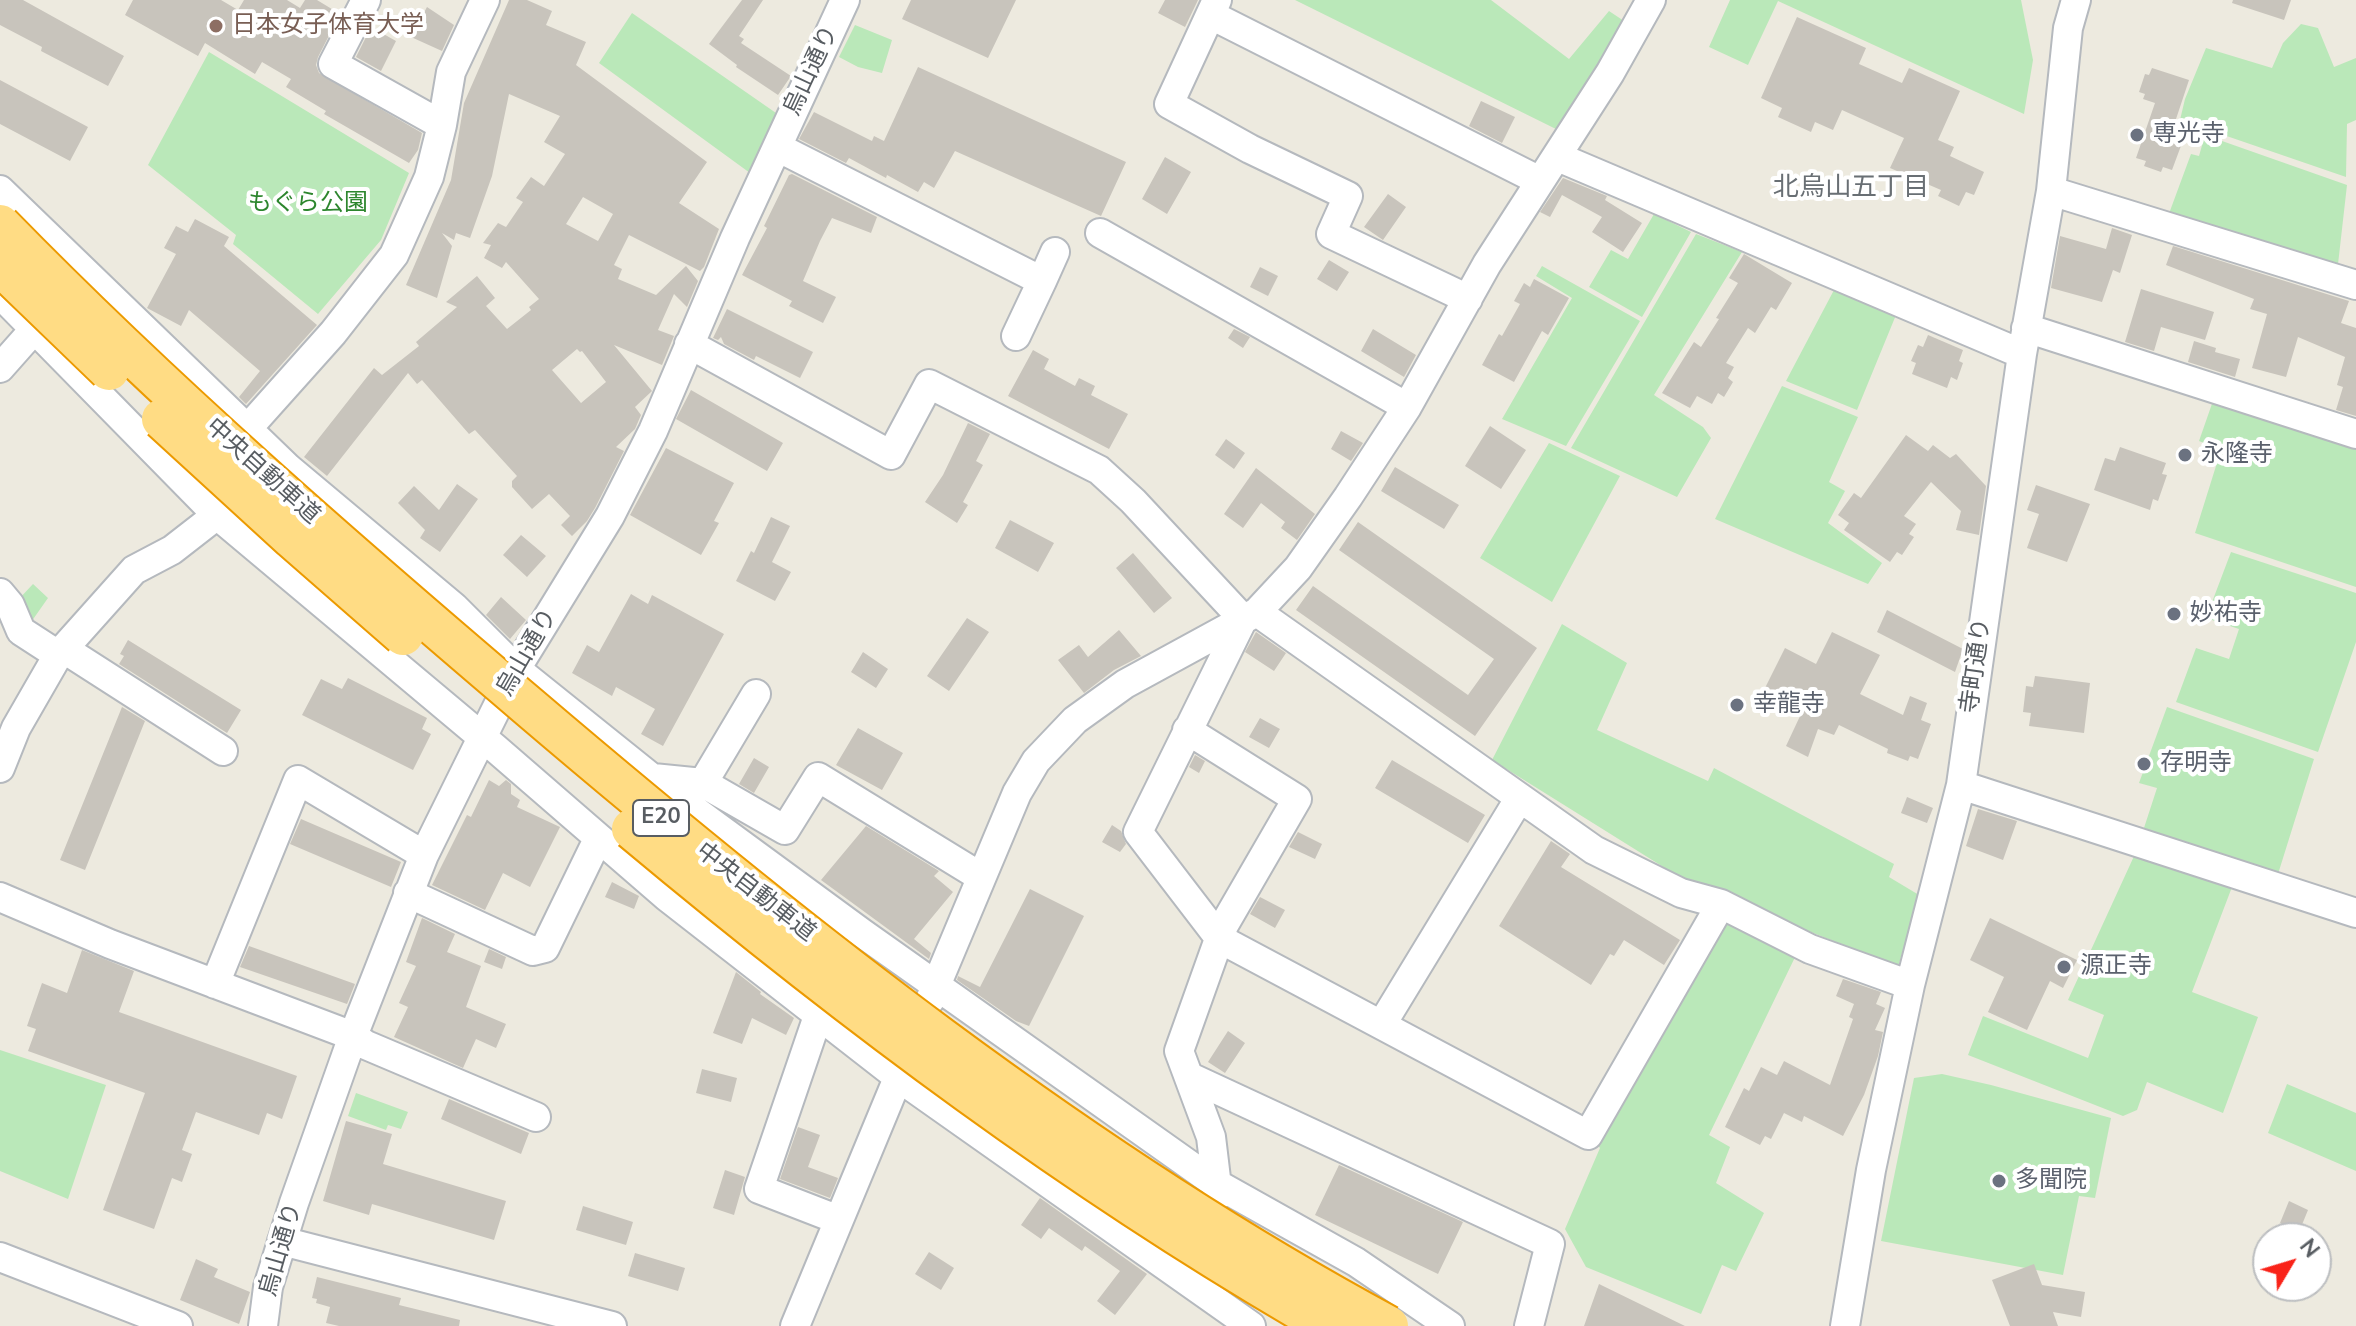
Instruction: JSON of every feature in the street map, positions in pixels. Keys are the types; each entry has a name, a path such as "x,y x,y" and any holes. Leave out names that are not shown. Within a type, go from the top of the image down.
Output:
{"highway":[{"name":"中央自動車道","path":"0,225 169,388 313,519 613,778 730,873 943,1038 1161,1191 1264,1256 1388,1326"},
{"name":"中央自動車道","path":"0,265 292,538 440,667 706,890 925,1062 1035,1140 1249,1281 1328,1326"}],"street":[{"path":"366,0 333,64 442,125"},
{"path":"248,428 333,333 394,255 429,177 451,72 485,0"},
{"path":"1651,0 1558,157 1468,299 1407,407 1298,568 1250,616 1187,730 1138,832 1220,939 1588,1135 1721,904"},
{"name":"寺町通り","path":"1845,1326 1871,1170 1910,985 1961,785 2024,341 2051,191 2068,28 2076,0"},
{"name":"烏山通り","path":"263,1326 268,1287 282,1241 353,1036 424,855 516,669 610,516 653,431 777,147 833,5"},
{"path":"1468,299 1331,234 1348,196 1250,149 1169,104 1214,7 1540,181"},
{"path":"777,147 1042,281"},
{"path":"1558,157 2024,341 2356,434"},
{"path":"0,190 288,468 454,607 516,669 658,782 1215,1183 1356,1262 1450,1326"},
{"path":"2051,191 2356,285"},
{"path":"1100,233 1407,407"},
{"path":"1016,336 1055,252"},
{"path":"0,368 85,275"},
{"path":"0,294 217,515 667,897 898,1077 1250,1326"},
{"path":"689,344 891,455 929,384 1099,470 1250,616 1594,850 1681,893 1721,904 1810,949 1910,985"},
{"path":"0,768 16,728 61,652 134,570 172,550 217,515"},
{"path":"0,593 10,605 21,631 223,751"},
{"path":"795,1326 981,877 1017,793 1036,761 1075,720 1125,684 1250,616"},
{"path":"703,783 756,694"},
{"path":"1187,730 1297,799 1224,925 1179,1051 1211,1137 1215,1183 1250,1326"},
{"path":"658,782 703,783 785,830 818,777 981,877"},
{"path":"215,984 298,780 424,855"},
{"path":"1961,785 2356,913"},
{"path":"1382,1024 1519,799"},
{"path":"408,893 533,951 545,948 598,839"},
{"path":"0,897 110,944 353,1036 366,1045 536,1117"},
{"path":"818,1016 759,1189 839,1220"},
{"path":"1190,1077 1550,1244 1529,1326"},
{"path":"282,1241 612,1326"},
{"path":"0,1257 178,1326"}],"green space":[{"path":"1295,0 1491,0 1569,59 1609,11 1627,23 1562,132"},
{"path":"1730,0 2021,0 2033,60 2024,114 1778,1 1748,65 1709,47"},
{"path":"632,13 776,113 750,173 599,63"},
{"path":"2301,24 2318,28 2334,67 2356,58 2356,120 2347,124 2346,177 2180,120 2185,99 2206,48 2272,68 2283,43"},
{"path":"855,25 892,40 882,73 858,67 839,57"},
{"name":"もぐら公園","path":"209,52 409,173 381,240 318,314 233,244 236,235 148,165"},
{"path":"2205,135 2347,185 2337,273 2167,219 2191,154 2199,156"},
{"path":"1654,214 1691,232 1642,317 1589,287 1611,250 1628,259"},
{"path":"1696,234 1742,252 1654,395 1703,427 1711,438 1677,497 1571,448"},
{"path":"1542,266 1640,321 1566,446 1502,419 1572,298 1536,276"},
{"path":"1834,290 1896,315 1857,410 1786,381"},
{"path":"1782,386 1858,417 1829,482 1845,491 1828,523 1882,563 1868,584 1715,519"},
{"path":"2214,398 2356,445 2356,587 2195,533 2221,450 2199,441"},
{"path":"1549,443 1620,476 1552,602 1480,558"},
{"path":"2231,552 2356,593 2356,642 2318,752 2176,702 2196,648 2229,659 2239,629 2206,618"},
{"path":"33,584 48,598 29,625 18,600"},
{"path":"1562,624 1627,663 1597,730 1708,781 1714,768 1894,864 1889,877 1919,895 1898,967 1689,883 1492,760"},
{"path":"2167,707 2314,759 2278,874 2143,831 2157,788 2139,783"},
{"path":"2135,854 2232,887 2192,992 2258,1017 2223,1113 2147,1082 2137,1110 2123,1116 1968,1055 1983,1016 2088,1058 2104,1015 2068,1000"},
{"path":"1725,913 1798,951 1709,1135 1730,1147 1716,1183 1764,1213 1736,1271 1722,1265 1701,1314 1586,1267 1565,1229 1600,1148 1594,1141"},
{"path":"0,1050 106,1085 68,1199 0,1171"},
{"path":"1942,1074 2111,1118 2095,1198 2079,1196 2063,1275 1881,1241 1914,1078"},
{"path":"2287,1084 2356,1113 2356,1171 2268,1133"},
{"path":"356,1093 408,1112 401,1129 388,1125 386,1130 348,1116"}],"building":[{"path":"0,0 23,0 124,56 108,86 41,51 42,47 0,25"},
{"path":"133,0 221,0 238,10 244,0 287,0 300,8 305,0 317,0 340,14 318,57 316,65 319,73 422,133 418,150 409,163 324,114 326,111 286,87 291,79 262,62 255,74 205,43 198,56 125,15"},
{"path":"509,0 527,0 552,11 546,25 586,42 576,65 707,162 679,203 719,229 704,267 700,271 629,235 614,265 622,269 618,279 656,295 686,266 698,281 687,307 674,294 658,330 674,336 662,365 614,345 652,391 635,407 641,415 635,429 616,447 624,451 595,508 572,536 561,525 570,516 549,494 532,509 512,487 512,481 517,476 475,430 469,434 422,380 417,384 408,373 327,476 304,457 374,368 382,375 419,346 416,342 457,307 446,302 477,276 495,298 486,306 507,329 531,310 529,307 539,299 506,262 502,268 484,258 491,245 483,243 498,223 506,227 523,202 516,198 531,177 544,186 565,154 544,142 560,116 509,94 492,176 470,238 456,233 454,240 442,233 452,246 437,298 406,285 451,180 464,103","holes":["583,197 613,214 598,241 566,224","577,349 582,351 606,382 581,403 552,370"]},
{"path":"742,0 763,0 739,36 744,39 741,43 791,76 778,95 736,67 709,44"},
{"path":"911,0 1016,0 988,58 902,19"},
{"path":"1165,0 1198,0 1185,27 1158,13"},
{"path":"2233,0 2291,0 2284,20 2232,3"},
{"path":"427,7 454,25 442,51 411,37"},
{"path":"1797,17 1866,48 1859,64 1902,83 1909,68 1960,91 1938,140 1954,147 1950,156 1984,172 1974,195 1966,192 1959,206 1938,196 1941,190 1890,168 1904,138 1842,110 1833,130 1815,122 1811,132 1778,117 1782,108 1761,98"},
{"path":"371,27 396,41 381,71 356,57"},
{"path":"918,67 1126,162 1101,216 955,151 934,188 924,182 918,192 849,158 846,163 799,139 814,112 872,141 874,136 884,141"},
{"path":"2152,68 2189,80 2173,128 2185,135 2172,170 2163,167 2161,172 2144,166 2146,161 2136,158 2155,103 2143,99 2145,94 2139,92 2145,74 2149,75"},
{"path":"0,80 88,127 70,161 0,124"},
{"path":"1481,101 1515,117 1502,143 1469,126"},
{"path":"1165,157 1191,172 1167,214 1142,199"},
{"path":"792,174 877,217 871,233 832,218 820,241 803,281 836,297 823,323 789,306 792,301 742,275"},
{"path":"1563,178 1607,196 1605,200 1642,223 1623,252 1592,232 1602,217 1562,195 1550,217 1540,212"},
{"path":"1388,194 1406,207 1383,240 1364,227"},
{"path":"195,219 229,237 224,246 317,325 246,404 239,397 260,371 189,310 181,326 147,308 176,254 164,248 176,226 188,232"},
{"path":"2112,228 2132,235 2120,273 2113,270 2102,302 2051,288 2060,236 2106,249"},
{"path":"2173,246 2349,301 2341,323 2356,328 2356,416 2336,410 2343,387 2337,385 2345,357 2298,337 2286,377 2252,368 2267,314 2250,309 2254,299 2166,265"},
{"path":"1744,254 1792,283 1776,310 1771,307 1755,333 1748,328 1726,363 1734,367 1728,378 1733,382 1724,397 1718,393 1712,404 1697,396 1690,408 1662,393 1694,342 1701,347 1719,319 1716,318 1738,283 1729,278"},
{"path":"1329,260 1349,272 1337,291 1317,279"},
{"path":"1260,267 1278,276 1268,296 1250,287"},
{"path":"1534,279 1569,298 1548,335 1542,331 1514,382 1482,365 1520,304 1514,301 1524,283 1530,287"},
{"path":"2141,289 2214,312 2205,340 2161,327 2154,351 2125,342"},
{"path":"727,309 813,352 800,378 756,356 754,360 724,344 721,337 718,340 713,338"},
{"path":"1234,329 1250,337 1243,348 1228,338"},
{"path":"1373,329 1416,355 1404,377 1361,351"},
{"path":"1928,335 1963,350 1959,361 1963,363 1957,380 1951,377 1947,388 1912,374 1916,363 1911,361 1918,345 1923,347"},
{"path":"2194,341 2216,348 2215,352 2240,359 2235,377 2188,362"},
{"path":"1033,350 1049,359 1044,369 1075,386 1079,378 1095,386 1091,395 1128,414 1109,449 1008,396"},
{"path":"691,390 783,443 767,471 676,419"},
{"path":"968,423 990,434 976,461 983,465 963,502 968,505 957,523 925,502 943,475"},
{"path":"1490,426 1526,450 1501,489 1465,466"},
{"path":"1341,431 1363,443 1351,461 1331,449"},
{"path":"1906,435 1928,451 1933,445 1950,458 1956,454 1986,486 1979,535 1956,530 1961,511 1931,482 1904,516 1916,524 1909,534 1914,537 1902,555 1897,552 1890,562 1844,530 1849,523 1838,515 1854,493 1861,498"},
{"path":"1226,439 1245,453 1234,469 1215,455"},
{"path":"2120,447 2166,463 2162,474 2167,475 2158,501 2153,499 2150,510 2094,490 2105,458 2115,461"},
{"path":"666,448 734,483 714,521 719,523 701,555 630,515"},
{"path":"1395,467 1459,505 1444,529 1381,491"},
{"path":"1256,468 1315,514 1297,540 1281,528 1285,522 1261,503 1243,528 1224,514"},
{"path":"457,484 478,499 440,552 420,538 425,530 398,503 414,486 439,510"},
{"path":"2036,485 2090,504 2067,562 2027,548 2039,514 2027,510"},
{"path":"771,517 790,526 772,562 791,572 775,601 736,581"},
{"path":"1010,520 1054,543 1038,572 995,548"},
{"path":"1358,522 1537,648 1475,736 1296,610 1313,586 1468,695 1494,659 1339,550"},
{"path":"521,535 546,556 527,577 503,555"},
{"path":"1133,553 1172,598 1154,613 1116,568"},
{"path":"631,594 648,604 652,595 724,634 663,746 641,734 655,709 616,687 612,696 572,673 587,645 599,652"},
{"path":"501,597 526,620 510,639 486,615"},
{"path":"1887,610 1963,649 1955,672 1877,632"},
{"path":"967,618 989,632 949,691 927,676"},
{"path":"1119,630 1141,656 1114,670 1084,693 1058,660 1079,645 1088,657"},
{"path":"1256,632 1286,653 1274,671 1245,652"},
{"name":"幸龍寺","path":"1832,632 1880,655 1860,694 1903,715 1910,696 1927,703 1921,720 1931,724 1918,759 1910,756 1908,761 1887,753 1888,749 1839,725 1834,735 1818,729 1808,757 1786,746 1801,714 1762,694 1785,648 1816,664"},
{"path":"128,640 241,710 227,733 119,664 124,656 120,654"},
{"path":"863,652 888,669 876,688 851,672"},
{"path":"2035,676 2090,683 2084,733 2029,726 2031,713 2023,712 2026,686 2033,687"},
{"path":"348,678 427,718 422,729 431,734 413,770 302,715 321,679 342,689"},
{"path":"122,707 145,721 85,870 60,860"},
{"path":"1260,718 1280,729 1269,748 1249,737"},
{"path":"858,728 903,753 882,790 836,765"},
{"path":"1195,755 1205,761 1199,773 1189,767"},
{"path":"754,758 769,767 754,793 739,784"},
{"path":"1392,760 1485,815 1468,843 1375,788"},
{"path":"489,780 499,786 506,780 511,784 511,794 520,800 517,807 560,827 530,887 503,873 485,910 432,885 467,815 471,817"},
{"path":"1907,797 1933,808 1927,823 1901,813"},
{"path":"1978,809 2017,821 2003,860 1966,846"},
{"path":"301,819 401,862 391,887 290,844"},
{"path":"1112,825 1121,831 1126,844 1120,852 1102,842"},
{"path":"866,826 939,871 934,876 953,892 914,939 931,953 929,959 821,880"},
{"path":"1298,832 1322,844 1315,859 1289,847"},
{"path":"1551,841 1570,854 1561,867 1680,940 1664,965 1624,940 1614,956 1610,954 1591,985 1499,926"},
{"path":"612,882 639,896 634,909 605,897"},
{"path":"1030,889 1084,916 1029,1026 1016,1021 957,980 958,976 980,987"},
{"path":"1260,897 1285,910 1275,928 1250,914"},
{"path":"422,918 455,934 447,952 481,966 466,1007 506,1024 496,1048 476,1039 463,1068 394,1037 408,1007 399,1003 416,966 406,962"},
{"path":"1990,918 2077,960 2063,988 2050,981 2027,1030 1988,1012 2004,977 1970,960"},
{"path":"249,946 355,984 347,1004 240,967"},
{"path":"489,949 506,957 502,969 484,962"},
{"path":"82,950 134,971 119,1012 297,1076 282,1119 267,1113 259,1135 196,1112 182,1150 192,1154 182,1182 172,1178 154,1229 103,1210 145,1093 28,1051 36,1029 27,1026 42,983 67,993"},
{"path":"736,972 794,1018 786,1035 752,1018 742,1044 713,1033"},
{"path":"1843,979 1881,992 1876,1004 1885,1008 1875,1030 1883,1032 1878,1056 1864,1095 1843,1136 1804,1116 1802,1122 1784,1113 1771,1139 1765,1136 1760,1145 1725,1127 1744,1088 1749,1091 1761,1067 1777,1075 1784,1061 1830,1085 1853,1019 1849,1017 1854,1004 1836,996"},
{"path":"1228,1031 1245,1043 1225,1073 1208,1062"},
{"path":"702,1069 737,1078 731,1102 696,1093"},
{"path":"449,1099 529,1133 521,1154 441,1119"},
{"path":"346,1121 392,1134 383,1164 506,1201 494,1240 372,1204 369,1215 323,1201"},
{"path":"798,1127 820,1135 808,1167 838,1178 830,1198 780,1179"},
{"path":"1339,1165 1463,1222 1438,1274 1315,1215"},
{"path":"725,1170 745,1177 734,1215 713,1208"},
{"path":"1040,1198 1147,1274 1115,1315 1097,1301 1120,1271 1085,1246 1082,1251 1049,1228 1041,1239 1021,1225"},
{"path":"2289,1201 2308,1210 2303,1222 2280,1222"},
{"path":"583,1206 633,1222 626,1245 576,1230"},
{"path":"929,1252 954,1268 941,1290 915,1274"},
{"path":"635,1253 685,1268 678,1291 628,1276"},
{"path":"196,1259 218,1269 214,1277 250,1292 239,1324 180,1300"},
{"path":"2034,1264 2042,1285 2085,1292 2081,1317 2053,1312 2058,1326 2010,1326 1992,1280"},
{"path":"317,1277 401,1298 399,1305 460,1320 459,1326 339,1326 326,1323 330,1307 316,1303 317,1299 312,1298"},
{"path":"1599,1284 1685,1326 1584,1326"}],"place":[{"name":"日本女子体育大学","path":"216,26"},
{"name":"専光寺","path":"2137,135"},
{"name":"永隆寺","path":"2185,455"},
{"name":"妙祐寺","path":"2174,614"},
{"name":"幸龍寺","path":"1737,705"},
{"name":"存明寺","path":"2144,764"},
{"name":"源正寺","path":"2064,967"},
{"name":"多聞院","path":"1999,1181"}],"district":[{"name":"北烏山五丁目","path":"1851,189"}]}
